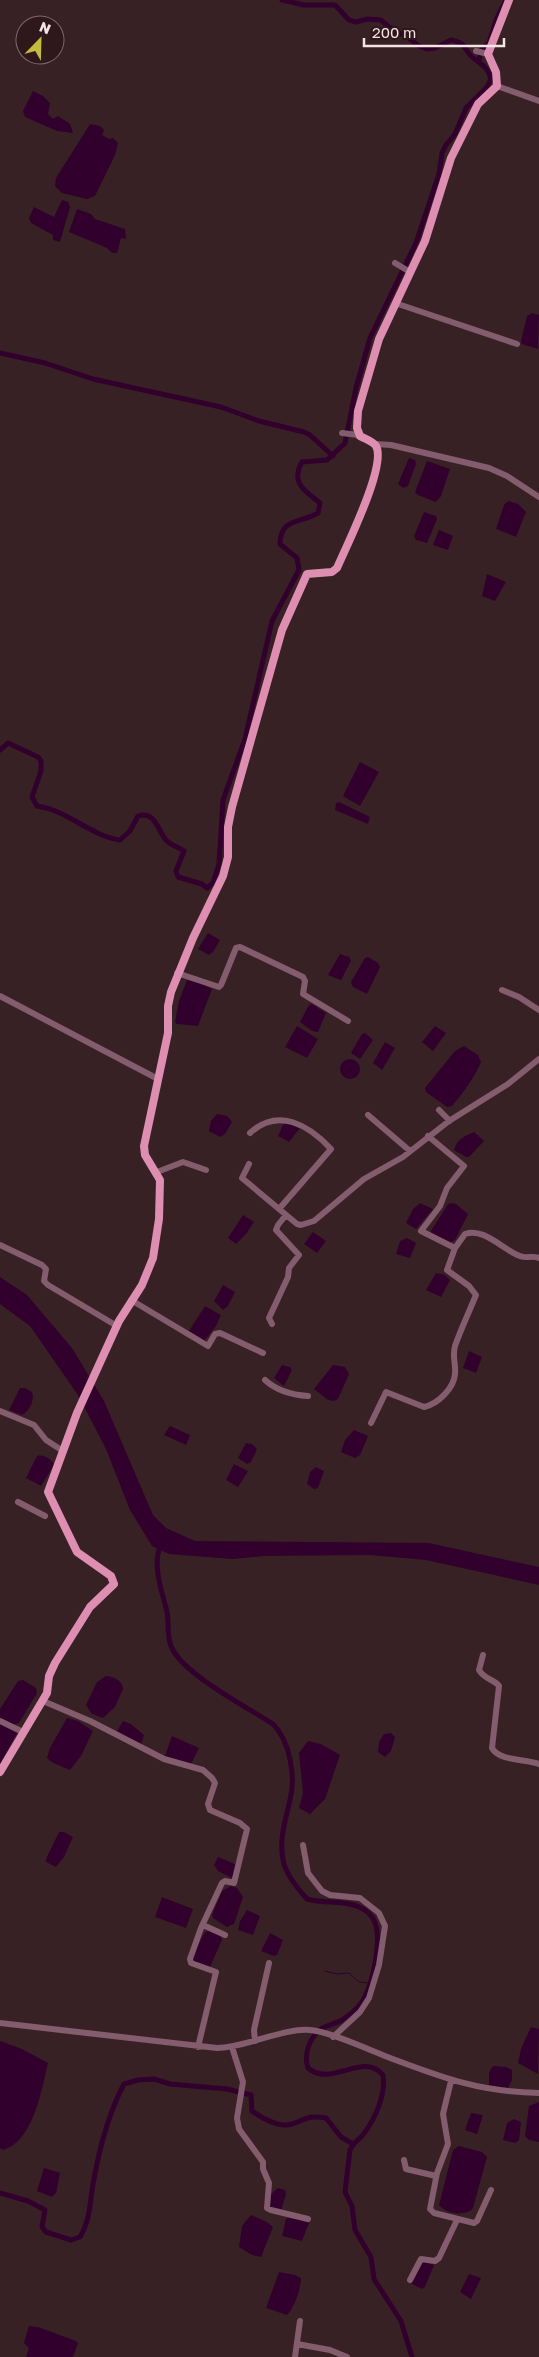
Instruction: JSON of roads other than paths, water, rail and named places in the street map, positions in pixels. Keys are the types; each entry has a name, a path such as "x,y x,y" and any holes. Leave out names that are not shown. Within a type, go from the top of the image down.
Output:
{"main road":[{"path":"0,1772 43,1701 47,1691 49,1676 55,1663 90,1607 114,1582 111,1576 77,1552 64,1521 49,1498 50,1484 77,1413 99,1365 117,1326 131,1300 142,1285 154,1258 160,1201 160,1180 157,1172 145,1155 144,1146 168,1032 169,1000 177,973 224,871 228,857 232,807 282,630 306,574 332,572 336,568 372,488 378,456 375,444 356,435 358,411 372,360 379,339 409,271 425,241 451,158 478,104 497,86 496,72 486,54 509,0"}],"street":[{"path":"476,51 486,54"},
{"path":"497,86 539,101"},
{"path":"395,263 409,271"},
{"path":"395,303 517,344"},
{"path":"342,433 356,435"},
{"path":"375,444 391,445 490,468 508,476 539,497"},
{"path":"177,973 218,987 221,985 236,948 240,947 303,977 305,981 302,994 348,1021"},
{"path":"502,990 519,997 539,1010"},
{"path":"0,996 158,1079"},
{"path":"250,1164 242,1178 286,1215 301,1225 314,1221 364,1179 410,1151 428,1136 508,1084 539,1059"},
{"path":"440,1110 450,1121"},
{"path":"368,1115 410,1151"},
{"path":"250,1133 258,1126 270,1122 297,1123 318,1135 331,1148 279,1209"},
{"path":"428,1136 464,1166 448,1188 440,1206 421,1231 454,1248"},
{"path":"157,1172 183,1162 206,1170"},
{"path":"272,1324 269,1318 288,1277 289,1268 299,1255 276,1230 286,1215"},
{"path":"371,1423 386,1392 424,1406 439,1400 452,1382 455,1372 453,1353 476,1295 468,1286 447,1270 454,1248 465,1234 474,1232 488,1237 518,1256 539,1258"},
{"path":"0,1245 42,1265 46,1269 44,1281 48,1285 117,1326"},
{"path":"131,1300 208,1346 215,1334 220,1333 263,1353"},
{"path":"265,1380 277,1389 308,1396"},
{"path":"0,1411 34,1425 46,1440 63,1451"},
{"path":"18,1502 45,1516"},
{"path":"484,1655 479,1670 486,1679 499,1686 493,1751 505,1758 524,1759 539,1764"},
{"path":"43,1701 90,1721 164,1759 182,1766 199,1769 212,1778 215,1783 208,1804 210,1810 245,1826 247,1834 234,1884 225,1881 222,1883 193,1950 191,1963 216,1972 198,2047"},
{"path":"0,1722 23,1732"},
{"path":"302,1845 308,1873 322,1890 330,1895 360,1898 379,1913 385,1926 379,1965 369,1998 360,2012 330,2036"},
{"path":"203,1924 225,1935"},
{"path":"255,2041 254,2030 269,1963"},
{"path":"0,2023 198,2047 232,2047 312,2030 451,2081 498,2091 539,2093"},
{"path":"232,2047 243,2086 237,2118 238,2129 262,2158 269,2183 267,2208 308,2219"},
{"path":"451,2081 443,2114 448,2144 436,2176 430,2209 434,2213 471,2223 477,2221 491,2190"},
{"path":"404,2160 406,2169 436,2176"},
{"path":"410,2280 419,2260 424,2258 435,2261 439,2258 456,2220"},
{"path":"295,2357 300,2321"},
{"path":"297,2344 330,2350 346,2357"}],"waterway":[{"path":"0,750 8,743 38,757 41,761 41,771 32,797 37,806 59,812 99,834 120,840 130,831 138,816 148,816 155,822 168,842 184,851 176,871 178,877 202,884 207,888 213,883 219,864 223,800 245,739 272,621 299,570 297,558 280,544 281,535 288,525 318,513 320,503 301,486 298,481 299,469 302,462 327,460 345,443 356,388 370,338 416,243 439,174 442,153 455,134 466,108 487,87 491,79 486,68 471,56 462,44 456,41 451,40 435,48 427,49 419,46 405,35 395,32 381,20 367,19 356,22 349,20 335,5 304,5 282,0"},
{"path":"479,61 481,50 489,43 496,20 506,0"},
{"path":"0,353 45,363 93,379 221,407 259,421 304,432 310,435 333,456"},
{"path":"161,1544 157,1560 158,1576 167,1613 171,1646 177,1656 216,1689 273,1724 284,1740 292,1770 292,1791 283,1832 282,1848 282,1856 288,1874 307,1899 341,1903 362,1908 373,1918 375,1923 377,1931 376,1954 368,1990 363,2000 345,2018 322,2028 316,2033 308,2047 306,2060 308,2068 317,2073 337,2073 366,2067 375,2069 383,2075 383,2091 372,2122 350,2150 345,2192 352,2206 355,2230 371,2257 374,2279 401,2321 412,2357"},
{"path":"325,1971 337,1974 349,1973 359,1982 369,1983"},
{"path":"0,2193 28,2201 45,2210 42,2227 46,2232 71,2240 80,2237 88,2218 98,2158 113,2108 124,2084 138,2080 154,2079 170,2084 227,2089 251,2095 252,2111 266,2120 276,2124 287,2125 311,2117 326,2118 341,2137 353,2144"}]}
